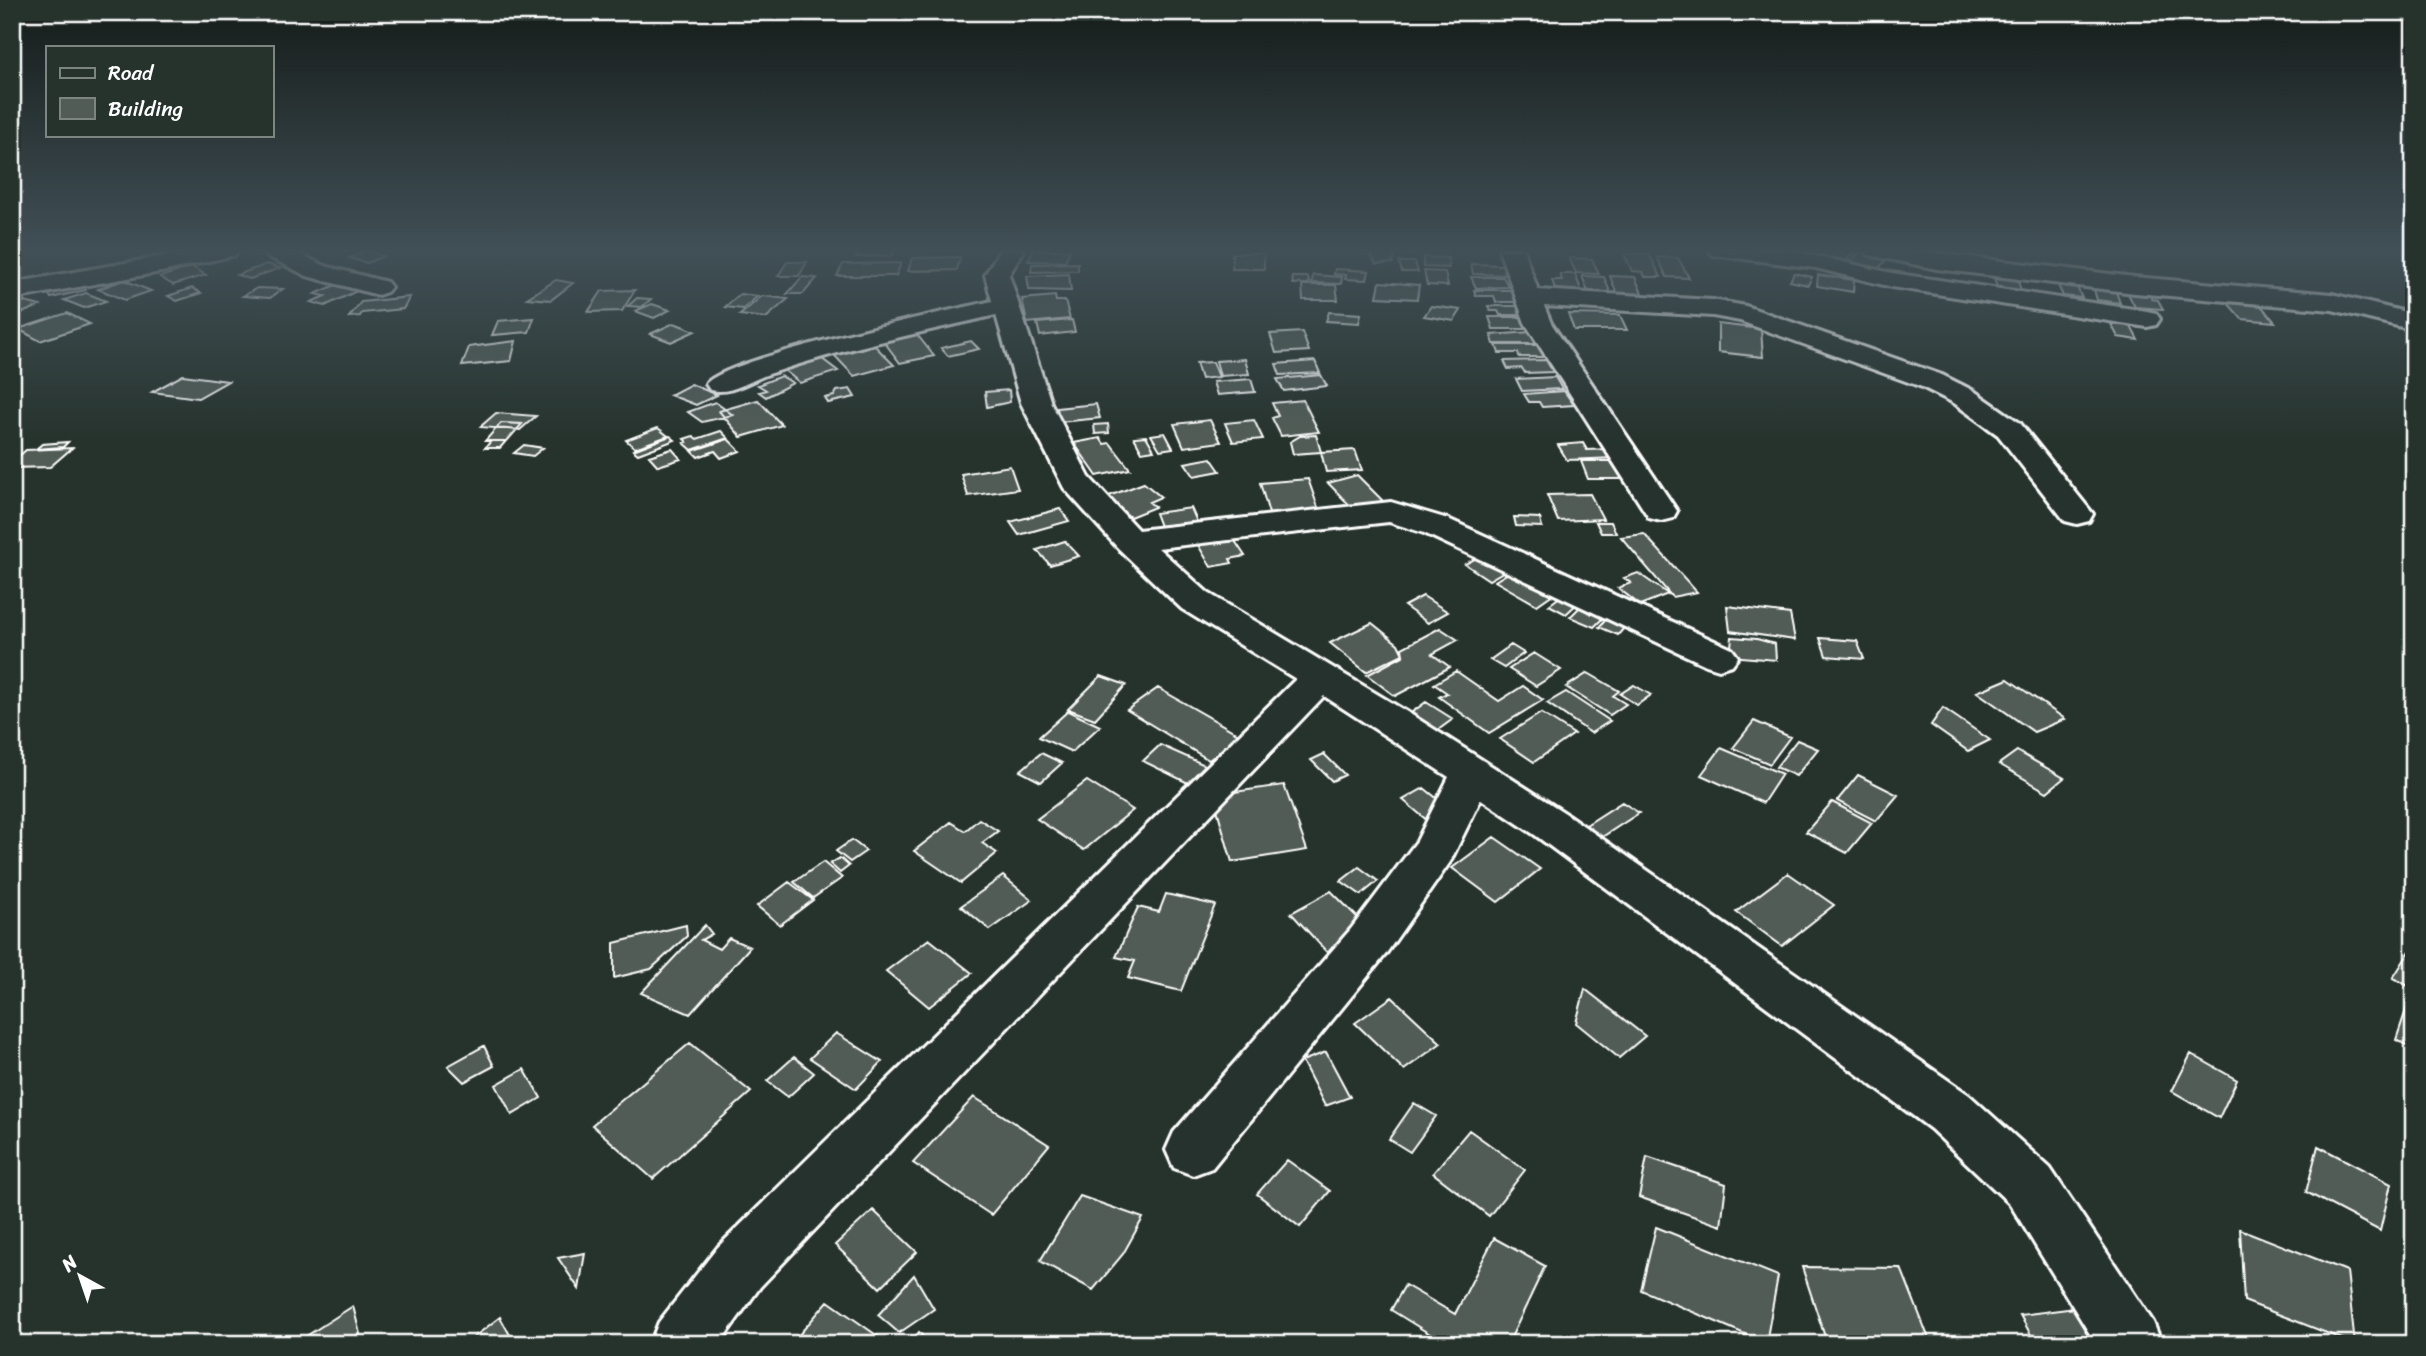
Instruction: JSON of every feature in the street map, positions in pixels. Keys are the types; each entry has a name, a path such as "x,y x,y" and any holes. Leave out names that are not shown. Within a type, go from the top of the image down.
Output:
{"street":[{"path":"720,384 756,369 877,335 971,313"},
{"path":"1010,313 1037,403 1075,481 1130,541 1195,601 1320,677 1550,824 1950,1112 2030,1186 2131,1344"},
{"path":"1534,313 1661,511"},
{"path":"1742,313 1932,381 1964,397 2009,429 2077,514"},
{"path":"2110,313 2147,319"},
{"path":"2381,313 2414,321"},
{"path":"1130,541 1391,512 1436,526 1719,656"},
{"path":"681,1344 738,1267 1320,677"},
{"path":"1193,1150 1368,942 1434,850 1472,773"}],"building":[{"path":"66,313 90,324 40,341 18,329"},
{"path":"352,313 362,313 360,316 349,317"},
{"path":"641,313 663,313 654,318"},
{"path":"742,313 771,313 766,318 740,315"},
{"path":"1025,313 1068,313 1070,319 1027,323"},
{"path":"1329,313 1361,314 1359,323 1326,321"},
{"path":"1426,313 1459,313 1454,321 1424,316"},
{"path":"1499,313 1528,315 1500,315"},
{"path":"2237,313 2268,313 2275,322 2242,319"},
{"path":"1568,314 1620,315 1627,330 1574,330"},
{"path":"1489,317 1529,317 1534,329 1493,329"},
{"path":"534,318 529,332 492,335 498,321"},
{"path":"1072,320 1075,332 1040,336 1037,323"},
{"path":"2117,320 2128,321 2138,340 2118,337 2111,324 2120,325"},
{"path":"674,323 695,331 671,342 650,334"},
{"path":"1718,324 1761,329 1763,357 1718,352"},
{"path":"915,332 934,356 900,363 882,339"},
{"path":"1302,332 1309,351 1276,353 1270,334"},
{"path":"1531,332 1536,344 1494,344 1491,335"},
{"path":"516,341 511,361 462,366 469,347"},
{"path":"971,341 979,349 948,356 941,348"},
{"path":"873,344 894,365 854,376 834,355"},
{"path":"1496,345 1539,345 1544,357 1519,357 1518,353 1499,353"},
{"path":"821,358 838,371 800,383 784,370"},
{"path":"1245,359 1249,374 1220,376 1216,361"},
{"path":"1546,360 1553,372 1525,373 1522,368 1508,369 1504,361"},
{"path":"1315,361 1320,373 1280,375 1276,364"},
{"path":"1213,362 1219,377 1201,379 1196,363"},
{"path":"183,375 228,381 198,398 152,392"},
{"path":"1321,375 1327,386 1284,391 1277,379"},
{"path":"781,376 793,383 766,397 759,392 766,390 758,385"},
{"path":"1555,377 1562,389 1522,391 1516,379"},
{"path":"1251,379 1255,392 1217,395 1213,382"},
{"path":"691,384 717,395 696,405 670,395"},
{"path":"850,389 855,397 828,403 825,398 834,396 837,391"},
{"path":"1009,390 1010,402 987,407 985,392"},
{"path":"1564,391 1574,405 1542,407 1539,402 1529,402 1524,394"},
{"path":"758,400 782,425 741,437 719,411"},
{"path":"1303,400 1319,432 1281,436 1272,418 1278,416 1272,403"},
{"path":"715,402 733,415 702,422 688,412"},
{"path":"1096,404 1100,418 1060,422 1057,408"},
{"path":"496,413 536,416 520,430 480,427"},
{"path":"1210,420 1221,442 1184,447 1174,424"},
{"path":"1254,420 1263,439 1233,442 1225,423"},
{"path":"501,423 522,424 507,441 485,441"},
{"path":"1108,424 1109,433 1095,434 1094,425"},
{"path":"658,428 668,436 635,448 626,440"},
{"path":"721,431 728,438 692,450 684,443 687,442 684,439 693,436 697,439"},
{"path":"1165,433 1173,448 1160,450 1151,435"},
{"path":"1316,435 1321,452 1293,454 1290,442 1300,436"},
{"path":"670,436 675,440 638,454 633,450"},
{"path":"1146,436 1154,450 1142,452 1134,437"},
{"path":"1100,438 1104,444 1110,443 1130,469 1097,476 1074,443"},
{"path":"728,439 740,451 721,458 715,451 698,457 692,451"},
{"path":"491,441 506,441 500,448 485,448"},
{"path":"68,442 63,447 36,449 42,444"},
{"path":"1583,443 1587,450 1610,449 1616,458 1567,460 1558,445"},
{"path":"524,445 543,448 533,456 514,453"},
{"path":"72,448 50,467 12,468 12,462 26,450"},
{"path":"672,449 681,459 658,466 649,456"},
{"path":"1355,450 1362,470 1326,472 1321,452"},
{"path":"1211,458 1220,471 1194,476 1185,463"},
{"path":"1581,461 1623,461 1630,479 1588,479"},
{"path":"1010,466 1018,489 968,496 961,474"},
{"path":"1357,475 1386,504 1356,512 1328,483"},
{"path":"1308,479 1320,513 1270,517 1260,483"},
{"path":"1144,483 1161,497 1149,502 1155,507 1130,517 1106,497"},
{"path":"1590,494 1603,519 1558,521 1547,495"},
{"path":"1191,508 1198,524 1161,529 1155,513"},
{"path":"1060,509 1069,521 1019,535 1010,522"},
{"path":"1514,517 1540,518 1542,527 1516,526"},
{"path":"1596,522 1611,522 1616,533 1601,533"},
{"path":"1644,534 1697,592 1672,597 1621,537"},
{"path":"1233,538 1245,556 1230,559 1232,563 1211,567 1198,545"},
{"path":"1065,541 1079,556 1050,565 1037,550"},
{"path":"1484,554 1508,569 1489,580 1465,564"},
{"path":"1515,569 1557,591 1537,605 1495,581"},
{"path":"1638,573 1668,594 1640,605 1618,588 1631,583 1624,578"},
{"path":"1565,593 1581,600 1566,614 1549,605"},
{"path":"1423,596 1448,612 1428,623 1404,606"},
{"path":"1586,601 1610,611 1594,627 1570,617"},
{"path":"1727,606 1790,614 1795,640 1730,631"},
{"path":"1612,613 1630,621 1618,635 1599,627"},
{"path":"1372,623 1398,644 1403,654 1366,672 1330,643"},
{"path":"1440,628 1458,640 1432,654 1450,667 1395,696 1367,675 1403,656 1402,648"},
{"path":"1732,637 1775,644 1776,660 1730,656"},
{"path":"1820,638 1857,641 1864,659 1826,656"},
{"path":"1511,645 1524,653 1504,668 1490,660"},
{"path":"1534,653 1561,670 1536,686 1509,669"},
{"path":"1456,671 1499,701 1523,686 1543,700 1489,733 1439,697 1447,693 1434,684"},
{"path":"1588,673 1619,691 1613,696 1626,704 1610,715 1566,687"},
{"path":"1101,676 1126,685 1095,719 1068,709"},
{"path":"2008,679 2065,719 2034,732 1977,692"},
{"path":"1634,685 1651,695 1637,705 1620,694"},
{"path":"1158,688 1240,735 1209,760 1127,710"},
{"path":"1566,692 1610,721 1591,733 1547,703"},
{"path":"1426,702 1453,719 1438,730 1411,713"},
{"path":"1943,708 1990,740 1968,751 1931,725"},
{"path":"1068,711 1100,726 1072,752 1039,737"},
{"path":"1541,713 1574,734 1534,762 1500,739"},
{"path":"1754,721 1790,737 1770,764 1733,748"},
{"path":"1797,740 1818,749 1796,776 1776,767"},
{"path":"1160,745 1205,765 1188,783 1143,761"},
{"path":"1721,748 1782,774 1763,803 1701,775"},
{"path":"2017,751 2064,778 2047,792 1999,764"},
{"path":"1041,753 1062,763 1041,782 1020,771"},
{"path":"1324,754 1345,775 1332,781 1311,760"},
{"path":"1858,775 1898,795 1876,821 1837,801"},
{"path":"1087,781 1133,810 1084,850 1037,819"},
{"path":"1284,785 1307,850 1232,862 1213,795"},
{"path":"1424,788 1450,809 1429,822 1403,800"},
{"path":"1622,802 1639,813 1599,839 1583,827"},
{"path":"1832,802 1872,823 1847,853 1806,832"},
{"path":"979,819 998,831 982,843 997,853 961,883 914,851 951,822 965,831"},
{"path":"1494,837 1540,869 1498,902 1452,868"},
{"path":"852,840 866,851 850,862 836,851"},
{"path":"840,858 849,866 840,873 830,864"},
{"path":"823,862 842,878 813,898 794,882"},
{"path":"1359,867 1378,881 1361,895 1341,881"},
{"path":"1788,873 1834,905 1782,946 1736,912"},
{"path":"1003,876 1032,900 990,930 961,906"},
{"path":"789,882 813,900 780,925 757,906"},
{"path":"1331,891 1361,921 1335,961 1291,913"},
{"path":"1166,894 1215,905 1181,991 1128,978 1135,961 1116,957 1138,907 1159,912"},
{"path":"686,925 687,936 651,969 614,978 614,943"},
{"path":"705,925 712,934 701,940 719,949 729,938 750,947 690,1014 641,993"},
{"path":"929,939 972,973 929,1007 886,971"},
{"path":"2410,951 2414,953 2414,989 2393,978"},
{"path":"1585,989 1645,1036 1619,1058 1576,1023"},
{"path":"1392,997 1441,1043 1404,1070 1355,1023"},
{"path":"2407,1007 2414,1010 2414,1048 2396,1040"},
{"path":"836,1033 882,1062 856,1089 810,1058"},
{"path":"690,1043 751,1092 653,1179 592,1125"},
{"path":"484,1046 494,1066 464,1082 448,1066"},
{"path":"1326,1052 1350,1097 1325,1106 1302,1061"},
{"path":"2191,1054 2237,1080 2219,1118 2172,1091"},
{"path":"794,1057 814,1073 788,1097 767,1081"},
{"path":"524,1069 541,1098 512,1115 496,1085"},
{"path":"974,1097 1049,1145 991,1215 913,1163"},
{"path":"1414,1103 1436,1116 1410,1152 1389,1139"},
{"path":"1469,1130 1525,1170 1489,1216 1433,1173"},
{"path":"2318,1146 2391,1184 2380,1231 2306,1192"},
{"path":"1647,1157 1726,1184 1721,1226 1639,1197"},
{"path":"1287,1160 1330,1191 1300,1227 1257,1194"},
{"path":"1080,1196 1143,1218 1123,1254 1093,1290 1040,1261"},
{"path":"873,1210 917,1252 880,1288 835,1245"},
{"path":"1656,1227 1778,1276 1766,1343 1641,1290"},
{"path":"2240,1229 2347,1271 2355,1344 2244,1301"},
{"path":"1494,1238 1545,1266 1508,1344 1446,1344 1391,1310 1405,1285 1455,1314"},
{"path":"585,1253 579,1289 558,1258"},
{"path":"1802,1267 1901,1268 1931,1344 1827,1343"},
{"path":"914,1275 934,1309 899,1333 878,1315"},
{"path":"828,1301 889,1344 791,1344"},
{"path":"353,1306 360,1334 344,1344 294,1344"},
{"path":"2091,1306 2113,1344 2036,1344 2020,1315"},
{"path":"500,1317 515,1344 465,1344"},
{"path":"919,1332 929,1344 909,1344"}]}
